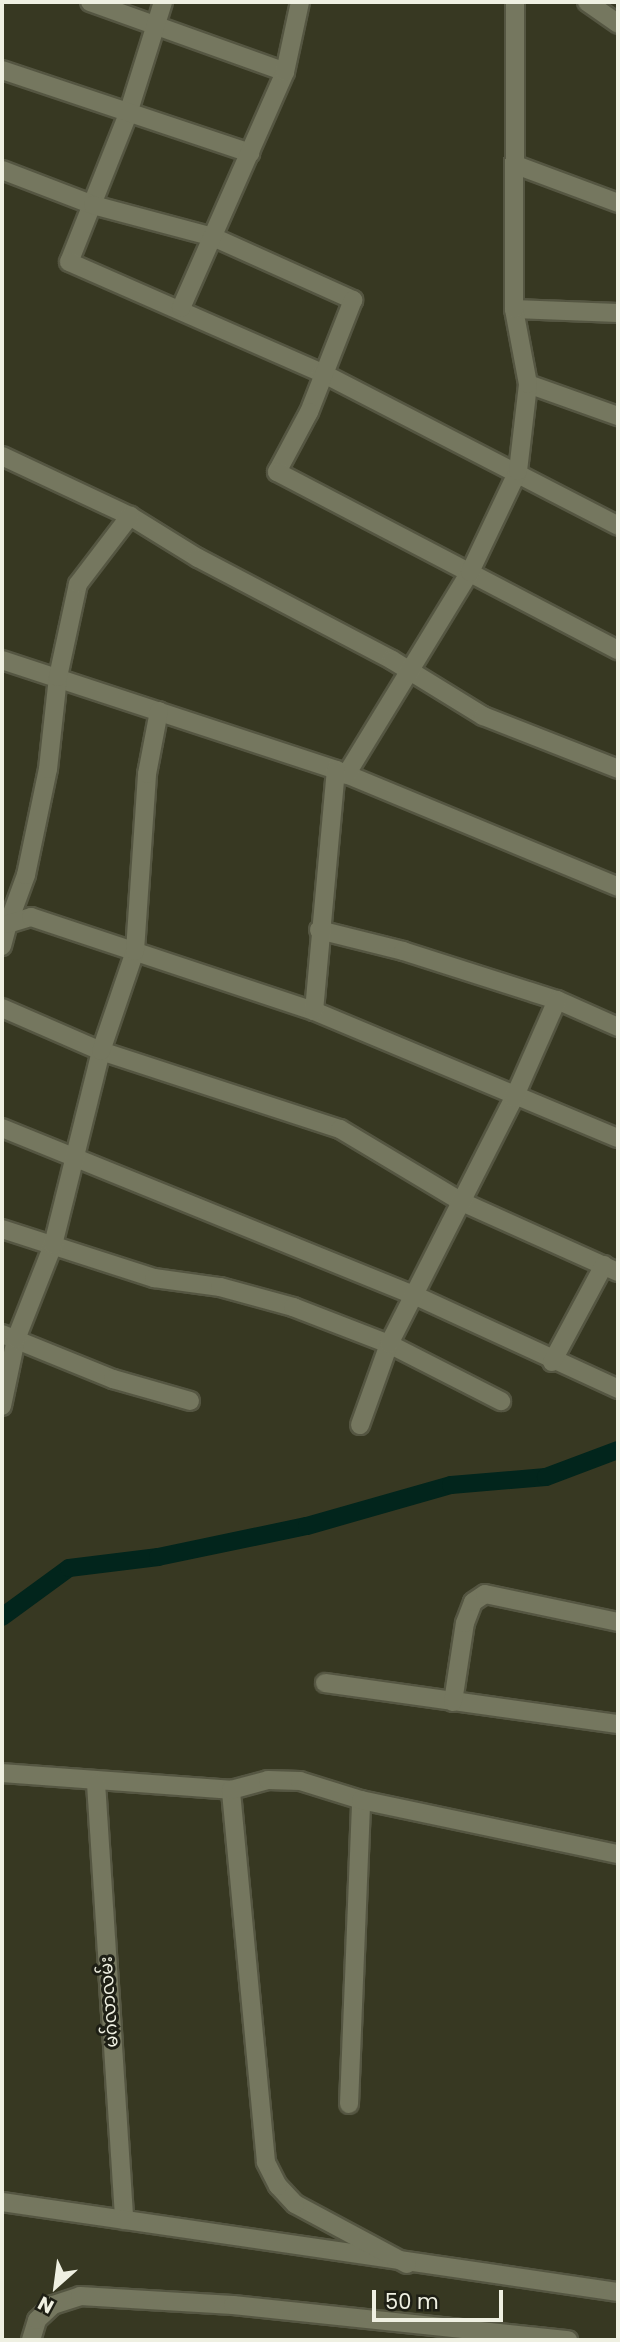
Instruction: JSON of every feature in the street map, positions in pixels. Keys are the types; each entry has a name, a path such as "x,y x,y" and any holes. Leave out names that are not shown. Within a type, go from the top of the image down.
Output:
{"street":[{"path":"90,2 285,72"},
{"path":"163,2 128,114 69,262 181,308 322,373 517,471 618,526"},
{"path":"181,308 285,72 300,2"},
{"path":"314,1011 319,930 341,773 410,670 470,572 517,471 528,384 514,309 515,2"},
{"path":"587,2 618,24"},
{"path":"2,70 250,153"},
{"path":"516,166 618,203"},
{"path":"2,170 93,205 213,237 353,300 322,373 309,412 277,472 618,650"},
{"path":"514,309 618,313"},
{"path":"528,384 618,416"},
{"path":"2,456 130,516 198,558 410,670 483,716 618,769"},
{"path":"2,946 26,875 48,769 58,677 78,584 130,516"},
{"path":"2,660 341,773 618,887"},
{"path":"2,1406 9,1336 53,1245 101,1051 135,951 147,774 159,711"},
{"path":"8,924 31,917 314,1011 514,1098 618,1138"},
{"path":"319,930 403,951 556,1000 618,1027"},
{"path":"360,1425 389,1344 514,1098 556,1000"},
{"path":"2,1008 101,1051 340,1129 461,1202 611,1269 552,1362"},
{"path":"2,1128 414,1295 552,1362 618,1389"},
{"path":"2,1228 154,1278 220,1287 293,1307 389,1344 501,1401"},
{"path":"9,1336 113,1379 190,1401"},
{"path":"453,1702 466,1623 473,1602 485,1594 618,1622"},
{"path":"325,1684 618,1724"},
{"path":"2,1773 96,1783 231,1790 268,1780 300,1781 361,1800 618,1854"},
{"name":"မဂ်လာလမ်း","path":"96,1783 124,2220"},
{"path":"231,1790 266,2162 278,2186 295,2204 407,2264"},
{"path":"349,2104 361,1800"},
{"path":"2,2202 407,2264 491,2271 618,2292"},
{"path":"30,2340 37,2320 52,2305 80,2296 233,2305 568,2340"}],"waterway":[{"path":"2,1617 69,1568 158,1557 307,1526 451,1485 546,1477 618,1450"}]}
